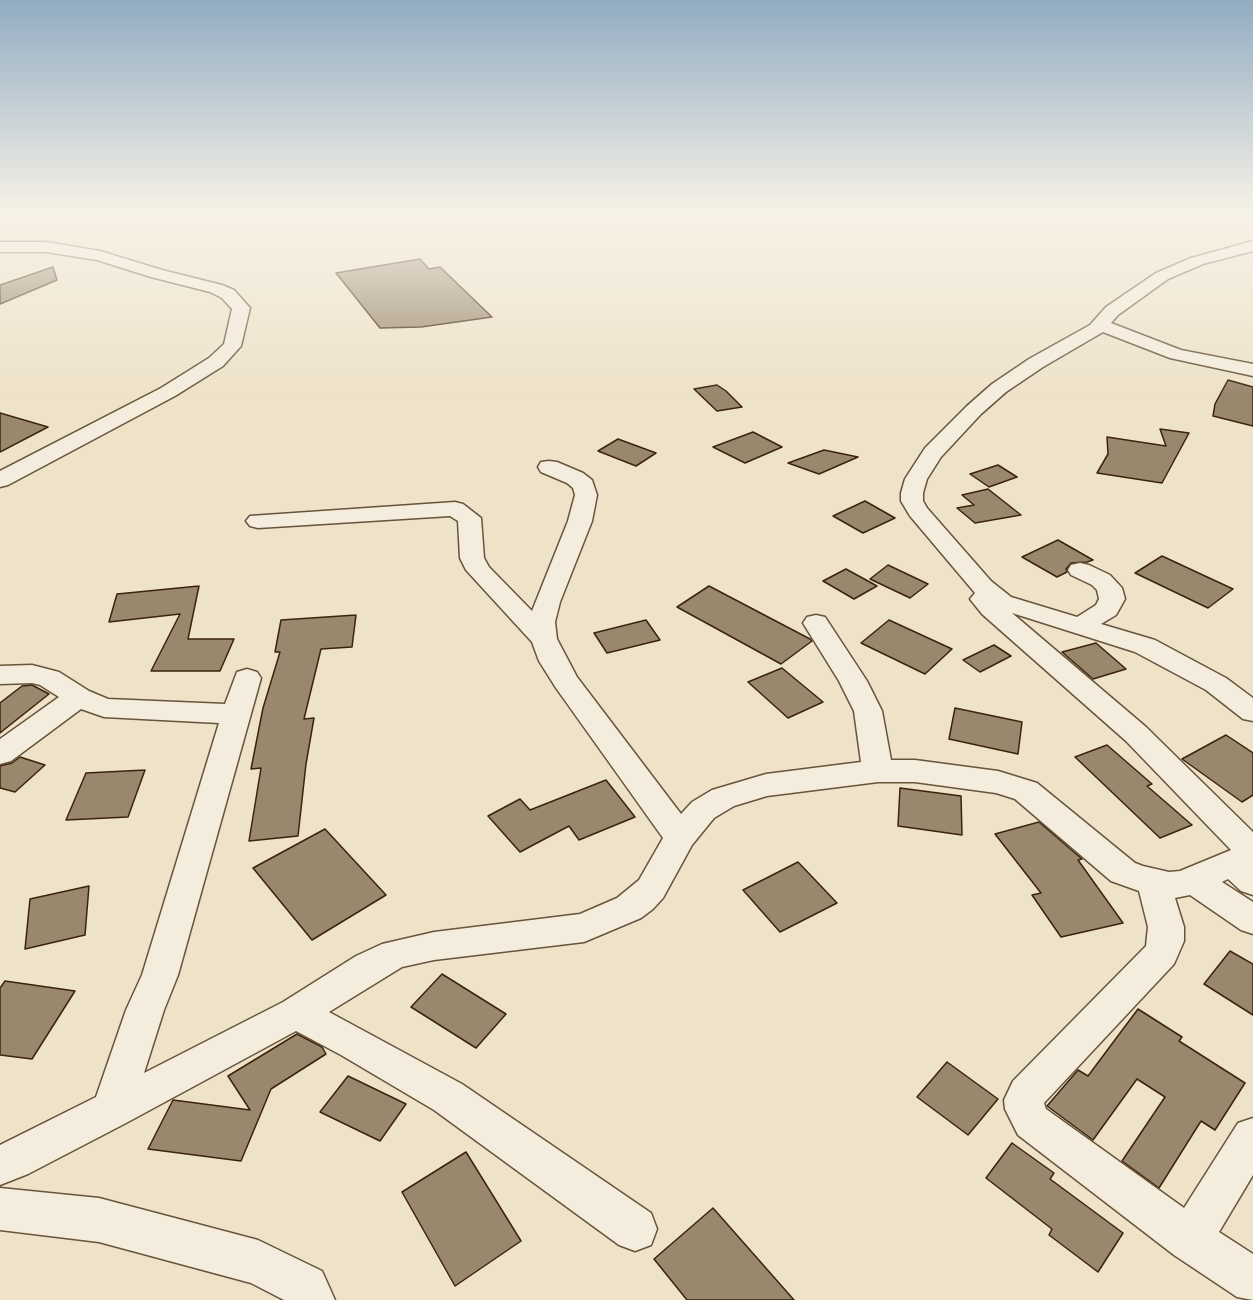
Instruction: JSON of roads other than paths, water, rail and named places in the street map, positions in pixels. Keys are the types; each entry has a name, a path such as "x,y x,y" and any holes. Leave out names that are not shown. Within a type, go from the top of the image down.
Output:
{"street":[{"path":"0,480 168,392 216,362 232,346 241,308 228,294 216,288 156,274"},
{"path":"1096,329 1112,311 1167,274"},
{"path":"1253,370 1176,354 1101,325 1036,363 999,388 974,410 933,453 916,479 912,501 982,586 1002,602 1145,646 1181,663 1216,684 1253,712"},
{"path":"549,467 584,485 586,495 580,520 547,602 542,622 544,639 553,661 566,682 680,837"},
{"path":"258,521 455,509 469,518 472,558 478,570 544,639"},
{"path":"1080,570 1101,580 1109,588 1112,599 1107,610 1081,625"},
{"path":"0,1165 112,1110 296,1013 369,967 395,954 434,946 584,928 607,919 641,900 651,889 680,837 703,810 737,792 766,784 878,771 915,771 970,777 998,782 1026,791 1123,872 1154,882 1169,885 1183,884 1248,863 1136,734 991,609 981,594 982,586"},
{"path":"816,623 853,681 868,711 878,771"},
{"path":"0,675 32,674 49,678 79,697 104,708 236,714"},
{"path":"112,1110 145,1010 160,975 248,678"},
{"path":"0,754 79,697"},
{"path":"1193,880 1253,920"},
{"path":"1154,882 1166,927 1166,941 1161,954 1027,1094 1024,1100 1025,1109 1032,1122 1190,1239 1253,1281"},
{"path":"296,1013 355,1043 448,1097 635,1229"},
{"path":"1190,1239 1253,1137"},
{"path":"0,1209 99,1220 258,1262 306,1287 312,1300"}]}
